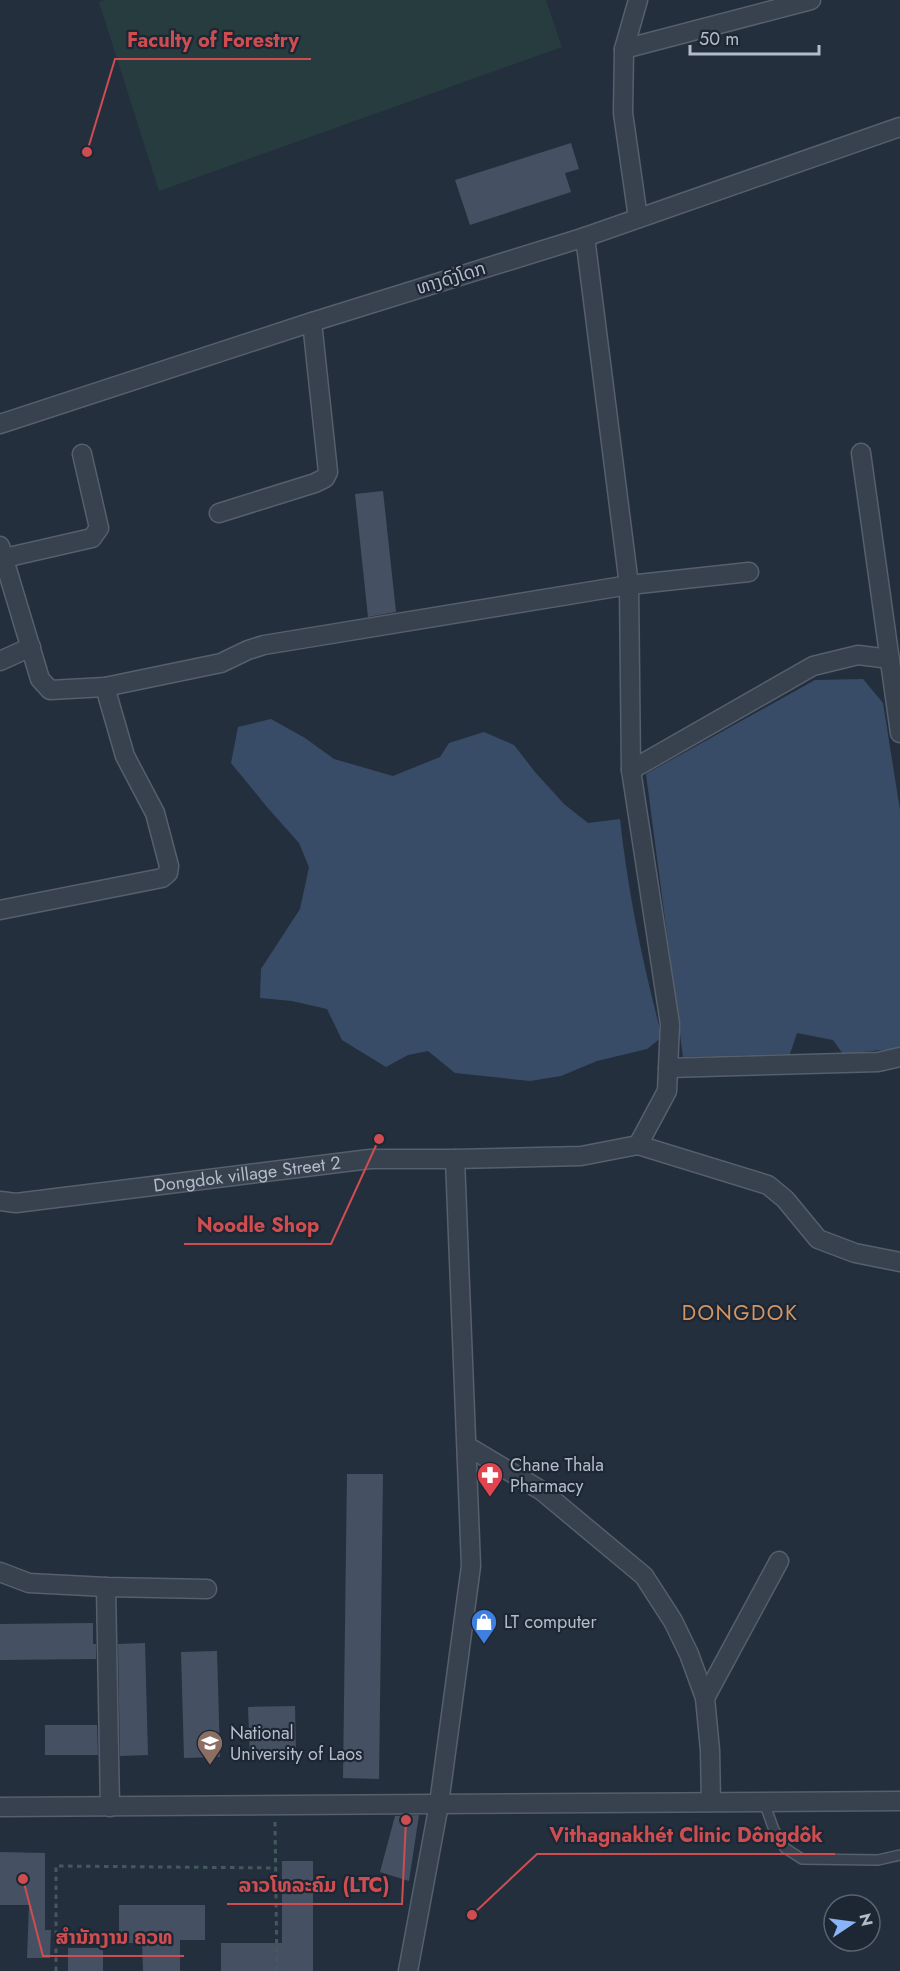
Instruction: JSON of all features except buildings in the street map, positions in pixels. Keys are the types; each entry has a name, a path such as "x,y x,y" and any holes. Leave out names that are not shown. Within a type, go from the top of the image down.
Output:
{"street":[{"path":"638,0 624,50 623,113 638,218"},
{"path":"624,50 811,0"},
{"name":"ທາງດົງໂດກ","path":"0,424 312,322 585,237 900,127"},
{"path":"585,237 629,585 631,770 670,1023 667,1091 638,1145 768,1185 785,1198 818,1239 855,1253 900,1262"},
{"path":"219,513 315,483 325,478 328,472 312,322"},
{"path":"861,453 900,733"},
{"path":"82,454 99,528 92,538 1,554 40,679 50,690 105,687 221,663 264,645 629,585 749,572"},
{"path":"0,662 31,647"},
{"path":"631,770 813,666 858,656 890,659"},
{"path":"0,910 162,878 168,873 169,866 155,813 125,756 105,687"},
{"path":"668,1068 878,1062 900,1056"},
{"name":"Dongdok village Street 2","path":"0,1201 16,1203 369,1159 581,1156 638,1145"},
{"path":"408,1971 439,1804 471,1566 455,1159"},
{"path":"466,1446 542,1491 644,1576 689,1654 705,1698 710,1750 711,1802"},
{"path":"705,1698 779,1560"},
{"path":"0,1572 29,1583 207,1589"},
{"path":"106,1587 110,1807"},
{"path":"0,1808 900,1801"}],"lane":[{"path":"764,1802 774,1830 785,1848 802,1859 878,1860 900,1855"}],"path":[{"path":"275,1805 277,1971"},
{"path":"56,1971 56,1866 276,1868"}],"green space":[{"path":"105,0 546,0 562,47 159,191 99,2"}],"water":[{"path":"863,679 883,703 900,810 900,1048 843,1054 833,1040 797,1033 790,1054 683,1057 646,774 815,680"},
{"path":"271,719 305,738 334,759 393,776 440,757 449,743 484,732 514,745 564,804 588,823 620,819 637,929 662,1037 647,1049 597,1061 561,1076 530,1081 455,1073 428,1051 408,1055 386,1067 342,1040 327,1009 292,1001 260,998 261,969 300,909 309,867 299,843 231,763 238,727"}],"place":[{"name":"Faculty of Forestry","path":"87,152"},
{"name":"Noodle Shop","path":"379,1139"},
{"name":"Chane Thala Pharmacy","path":"490,1498"},
{"name":"LT computer","path":"484,1645"},
{"name":"National University of Laos","path":"210,1766"},
{"name":"ລາວໂທລະຄົມ (LTC)","path":"406,1820"},
{"name":"ສຳນັກງານ ຄວທ","path":"23,1879"},
{"name":"Vithagnakhét Clinic Dôngdôk","path":"472,1915"}],"district":[{"name":"DONGDOK","path":"740,1313"}]}
